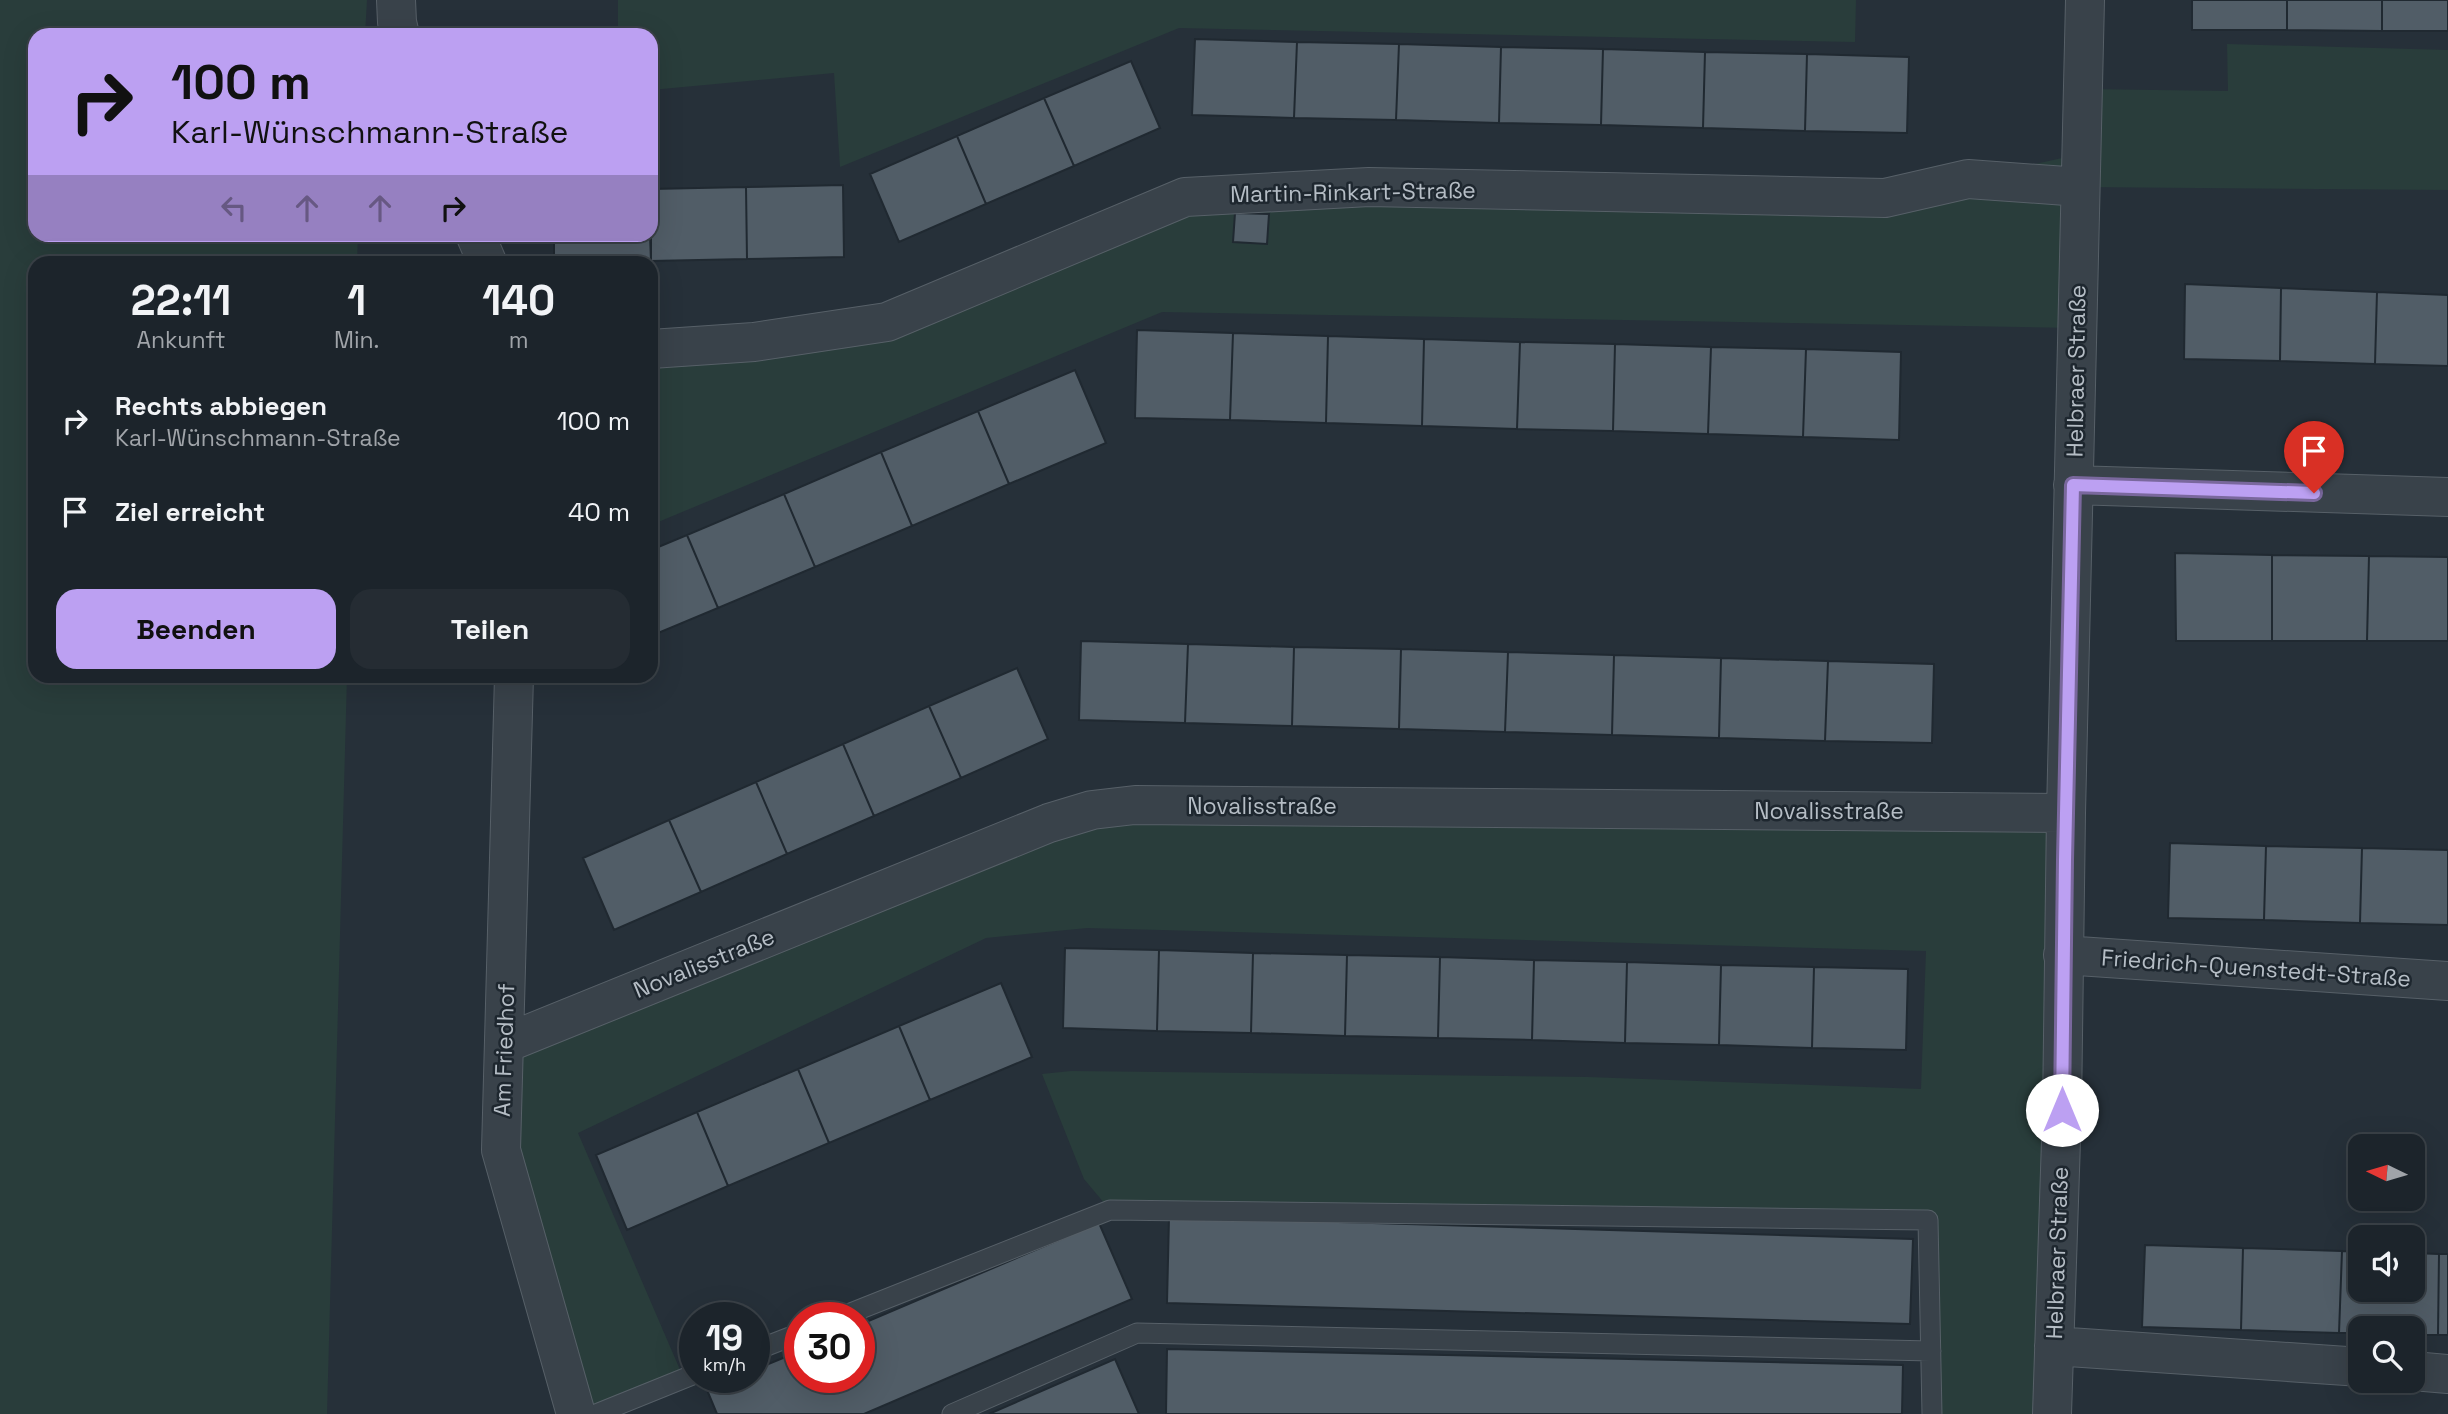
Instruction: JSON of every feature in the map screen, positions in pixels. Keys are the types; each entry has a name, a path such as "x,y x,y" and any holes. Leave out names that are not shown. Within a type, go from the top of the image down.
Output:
{"street":[{"path":"396,0 399,28"},
{"name":"Helbraer Straße","path":"2052,1414 2062,1110 2063,955 2085,0"},
{"name":"Martin-Rinkart-Straße","path":"658,349 754,342 887,322 1185,197 1369,187 1885,198 1968,179 2080,187"},
{"path":"2073,485 2448,497"},
{"name":"Am Friedhof","path":"514,683 501,1150 576,1414"},
{"name":"Novalisstraße","path":"504,1044 1049,823 1092,810 1149,805 2066,813"},
{"name":"Friedrich-Quenstedt-Straße","path":"2063,955 2448,981"},
{"path":"2054,1346 2348,1366"},
{"path":"2425,1372 2448,1374"}],"lane":[{"path":"875,1303 1110,1210 1928,1220 1933,1414"},
{"path":"952,1414 1137,1333 1931,1351"},
{"path":"596,1414 679,1380"}],"green space":[{"path":"0,0 367,0 365,28 28,28 28,242 358,242 357,256 28,256 28,683 347,683 327,1414 0,1414"},
{"path":"618,0 1856,0 1855,42 1179,28 840,167 834,73 658,89 658,28 618,28"},
{"path":"2227,44 2448,50 2448,190 2080,187 2077,328 1162,312 658,522 658,348 887,322 1185,197 1885,198 2080,154 2082,89 2228,91"},
{"path":"2066,813 2052,1414 1932,1414 1928,1221 1110,1210 1084,1179 1042,1074 1071,1071 1588,1077 1921,1089 1926,951 1087,928 986,938 578,1133 679,1367 679,1381 596,1414 501,1150 504,1044 1049,823"}],"building":[{"path":"2192,0 2287,0 2287,30 2192,30"},
{"path":"2287,0 2382,0 2382,31 2287,30"},
{"path":"2382,0 2448,0 2448,31 2382,31"},
{"path":"1195,39 1297,42 1294,118 1192,115"},
{"path":"1297,42 1399,44 1396,120 1294,118"},
{"path":"1399,44 1501,47 1499,123 1396,120"},
{"path":"1501,47 1603,49 1601,125 1499,123"},
{"path":"1603,49 1705,52 1703,128 1601,125"},
{"path":"1705,52 1807,54 1805,131 1703,128"},
{"path":"1807,54 1909,57 1907,133 1805,131"},
{"path":"1131,61 1160,128 1074,166 1044,98"},
{"path":"1044,98 1074,166 986,204 957,136"},
{"path":"957,136 986,204 899,242 870,174"},
{"path":"843,185 844,257 747,259 746,187"},
{"path":"746,187 747,259 658,261 658,256 651,256 651,242 658,242 658,189"},
{"path":"1235,213 1269,214 1267,244 1233,242"},
{"path":"554,242 650,242 651,256 554,256"},
{"path":"2185,284 2281,288 2280,361 2184,359"},
{"path":"2281,288 2377,292 2375,364 2280,361"},
{"path":"2377,292 2448,295 2448,366 2375,364"},
{"path":"1137,330 1233,333 1230,420 1135,418"},
{"path":"1233,333 1328,336 1326,423 1230,420"},
{"path":"1328,336 1424,339 1422,426 1326,423"},
{"path":"1424,339 1520,342 1517,429 1422,426"},
{"path":"1520,342 1615,344 1613,431 1517,429"},
{"path":"1615,344 1711,347 1708,434 1613,431"},
{"path":"1711,347 1806,349 1803,437 1708,434"},
{"path":"1806,349 1901,352 1899,440 1803,437"},
{"path":"1075,370 1106,443 1009,484 978,411"},
{"path":"978,411 1009,484 912,526 881,452"},
{"path":"881,452 912,526 815,567 784,494"},
{"path":"784,494 815,567 718,608 687,535"},
{"path":"687,535 718,608 658,633 658,547"},
{"path":"2175,553 2272,555 2272,641 2176,641"},
{"path":"2272,555 2369,556 2367,641 2272,641"},
{"path":"2369,556 2448,557 2448,641 2367,641"},
{"path":"1081,641 1188,644 1185,723 1079,720"},
{"path":"1188,644 1294,647 1292,726 1185,723"},
{"path":"1294,647 1401,649 1399,729 1292,726"},
{"path":"1401,649 1508,652 1505,732 1399,729"},
{"path":"1508,652 1614,655 1612,735 1505,732"},
{"path":"1614,655 1721,658 1719,738 1612,735"},
{"path":"1721,658 1828,661 1825,741 1719,738"},
{"path":"1828,661 1934,664 1932,743 1825,741"},
{"path":"1017,668 1048,739 961,778 929,706"},
{"path":"929,706 961,778 874,816 843,744"},
{"path":"843,744 874,816 787,854 756,782"},
{"path":"756,782 787,854 701,892 669,820"},
{"path":"669,820 701,892 614,930 583,858"},
{"path":"2170,843 2266,846 2264,920 2168,918"},
{"path":"2266,846 2362,848 2360,923 2264,920"},
{"path":"2362,848 2448,850 2448,925 2360,923"},
{"path":"1065,948 1159,950 1157,1031 1063,1028"},
{"path":"1159,950 1253,953 1251,1033 1157,1031"},
{"path":"1253,953 1347,955 1345,1036 1251,1033"},
{"path":"1347,955 1440,957 1438,1038 1345,1036"},
{"path":"1440,957 1534,960 1532,1040 1438,1038"},
{"path":"1534,960 1627,962 1625,1043 1532,1040"},
{"path":"1627,962 1721,965 1719,1045 1625,1043"},
{"path":"1721,965 1814,967 1812,1048 1719,1045"},
{"path":"1814,967 1908,969 1906,1050 1812,1048"},
{"path":"1001,983 1032,1057 930,1100 899,1026"},
{"path":"899,1026 930,1100 829,1143 798,1069"},
{"path":"798,1069 829,1143 728,1186 697,1112"},
{"path":"697,1112 728,1186 627,1230 596,1155"},
{"path":"1169,1217 1913,1239 1910,1324 1167,1303"},
{"path":"1099,1223 1132,1299 864,1414 717,1414 708,1393 770,1393 770,1363 784,1358 784,1393 875,1393 875,1318"},
{"path":"2145,1245 2243,1248 2241,1330 2142,1327"},
{"path":"2243,1248 2342,1251 2339,1333 2241,1330"},
{"path":"2342,1251 2348,1251 2348,1302 2425,1302 2425,1253 2439,1254 2438,1335 2425,1335 2425,1316 2348,1316 2348,1333 2339,1333"},
{"path":"2439,1254 2448,1254 2448,1335 2438,1335"},
{"path":"1167,1349 1903,1365 1902,1414 1166,1414"},
{"path":"1115,1359 1139,1414 989,1414"}],"route":[{"path":"2062,1110 2073,485 2314,493"}]}
